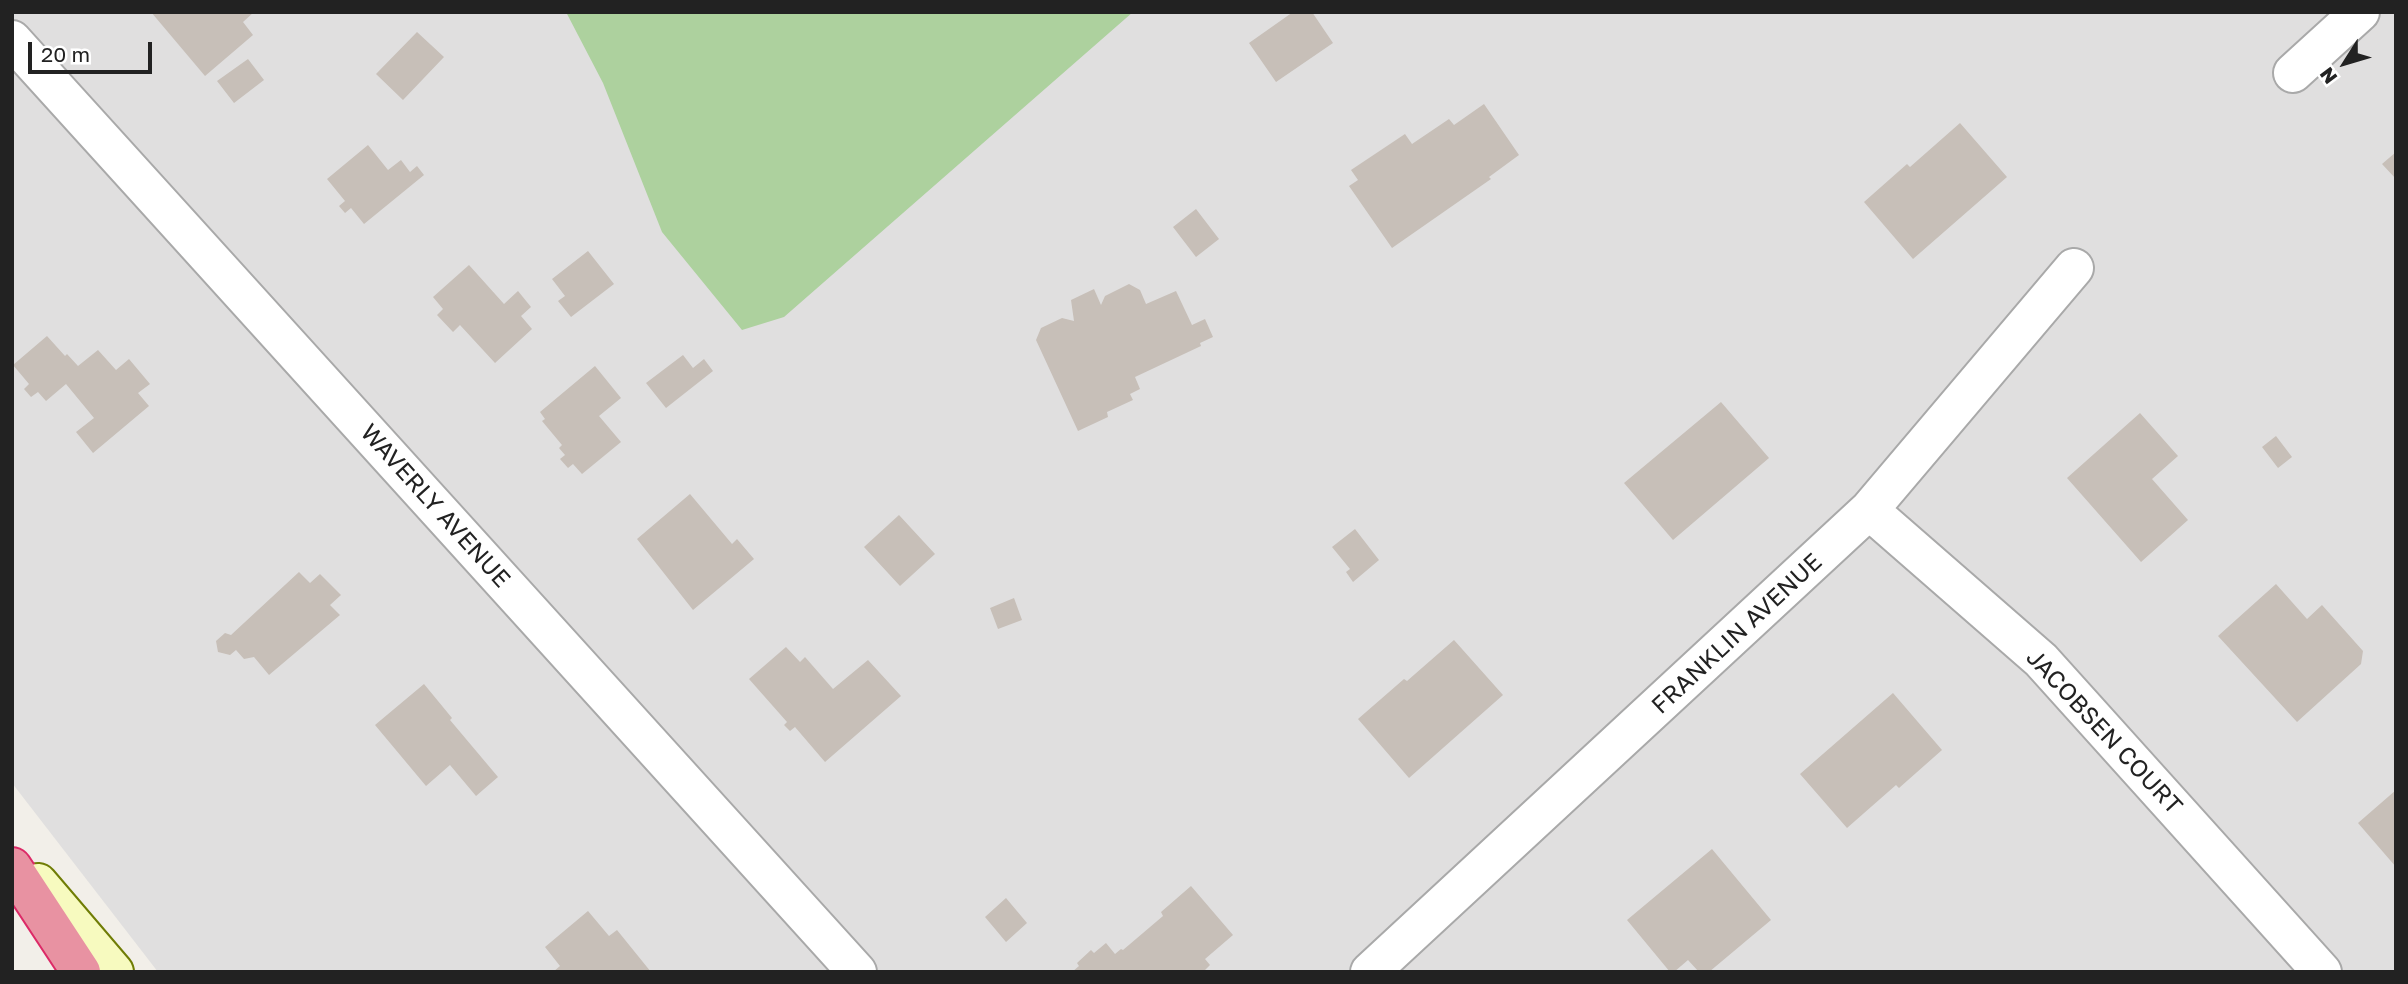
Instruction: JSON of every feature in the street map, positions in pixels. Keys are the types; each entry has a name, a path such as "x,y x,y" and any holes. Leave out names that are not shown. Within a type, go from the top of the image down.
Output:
{"highway":[{"path":"12,867 81,972"}],"main road":[{"path":"12,853 114,972"}],"street":[{"path":"2293,73 2360,12"},
{"name":"WAVERLY AVENUE","path":"12,40 857,972"},
{"name":"FRANKLIN AVENUE","path":"1370,972 1869,510 2074,268"},
{"name":"JACOBSEN COURT","path":"1869,510 2041,660 2322,972"}],"shaded area":[{"path":"12,12 2396,12 2396,972 158,972 12,783"}],"green space":[{"path":"566,12 1133,12 784,317 742,330 662,232 603,83"}],"building":[{"path":"151,12 254,12 243,22 253,35 205,76"},
{"path":"1293,12 1312,12 1333,43 1276,82 1249,43"},
{"path":"417,32 444,57 403,100 376,74"},
{"path":"248,59 264,80 234,103 217,81"},
{"path":"1484,104 1519,155 1489,177 1491,179 1392,248 1349,186 1358,180 1351,170 1405,134 1412,144 1449,119 1454,125"},
{"path":"1960,123 2007,177 1913,259 1864,202 1907,164 1910,167"},
{"path":"368,145 388,170 401,160 410,172 417,166 424,175 364,224 351,208 345,213 339,206 345,201 327,179"},
{"path":"2396,152 2396,179 2382,164"},
{"path":"1196,209 1219,239 1196,257 1173,227"},
{"path":"588,251 614,284 571,317 558,301 565,296 552,279"},
{"path":"469,265 504,304 518,291 531,307 521,316 532,329 495,363 460,325 453,332 437,315 443,309 433,297"},
{"path":"1129,284 1140,290 1146,304 1176,291 1192,325 1205,319 1213,337 1200,343 1201,346 1135,377 1140,389 1130,394 1133,400 1107,412 1108,417 1078,431 1036,340 1041,328 1062,318 1074,321 1071,300 1094,289 1101,305 1105,296"},
{"path":"47,336 78,366 98,350 116,370 129,359 150,384 138,393 149,406 93,453 76,432 94,418 66,384 46,401 38,392 31,397 24,389 29,384 13,365"},
{"path":"683,355 693,368 704,359 713,371 666,408 646,383"},
{"path":"595,366 621,398 599,416 621,442 582,474 573,464 568,468 560,459 565,455 559,448 562,445 542,421 545,419 540,412"},
{"path":"1721,402 1769,458 1673,540 1624,483"},
{"path":"2140,413 2178,456 2152,479 2188,520 2141,562 2067,478"},
{"path":"2276,436 2292,457 2278,468 2262,447"},
{"path":"690,494 732,544 737,539 754,559 693,610 637,539"},
{"path":"899,515 935,554 900,586 864,547"},
{"path":"1355,529 1379,560 1353,582 1346,572 1350,569 1332,547"},
{"path":"299,572 310,583 320,574 341,595 330,605 340,615 269,675 254,657 244,659 236,650 230,655 218,652 216,641 225,633 231,635"},
{"path":"2276,584 2307,619 2322,605 2363,651 2361,664 2297,722 2218,636"},
{"path":"1014,598 1022,620 998,629 990,608"},
{"path":"1454,640 1503,695 1409,778 1358,719"},
{"path":"786,647 800,662 805,657 833,689 868,660 901,696 825,762 795,727 790,731 784,725 787,722 749,679"},
{"path":"424,684 498,777 476,796 450,765 426,786 375,725"},
{"path":"1893,693 1942,750 1899,788 1896,785 1847,828 1800,774"},
{"path":"2396,790 2396,867 2358,823"},
{"path":"1712,849 1771,920 1709,972 1699,972 1688,960 1674,972 1670,972 1627,920"},
{"path":"1191,886 1233,935 1205,959 1210,965 1203,972 1072,972 1091,950 1094,953 1106,943 1115,954 1123,950 1163,916 1161,912"},
{"path":"1006,898 1027,923 1006,942 985,917"},
{"path":"588,911 609,936 617,930 651,972 553,972 560,966 545,947"}]}
